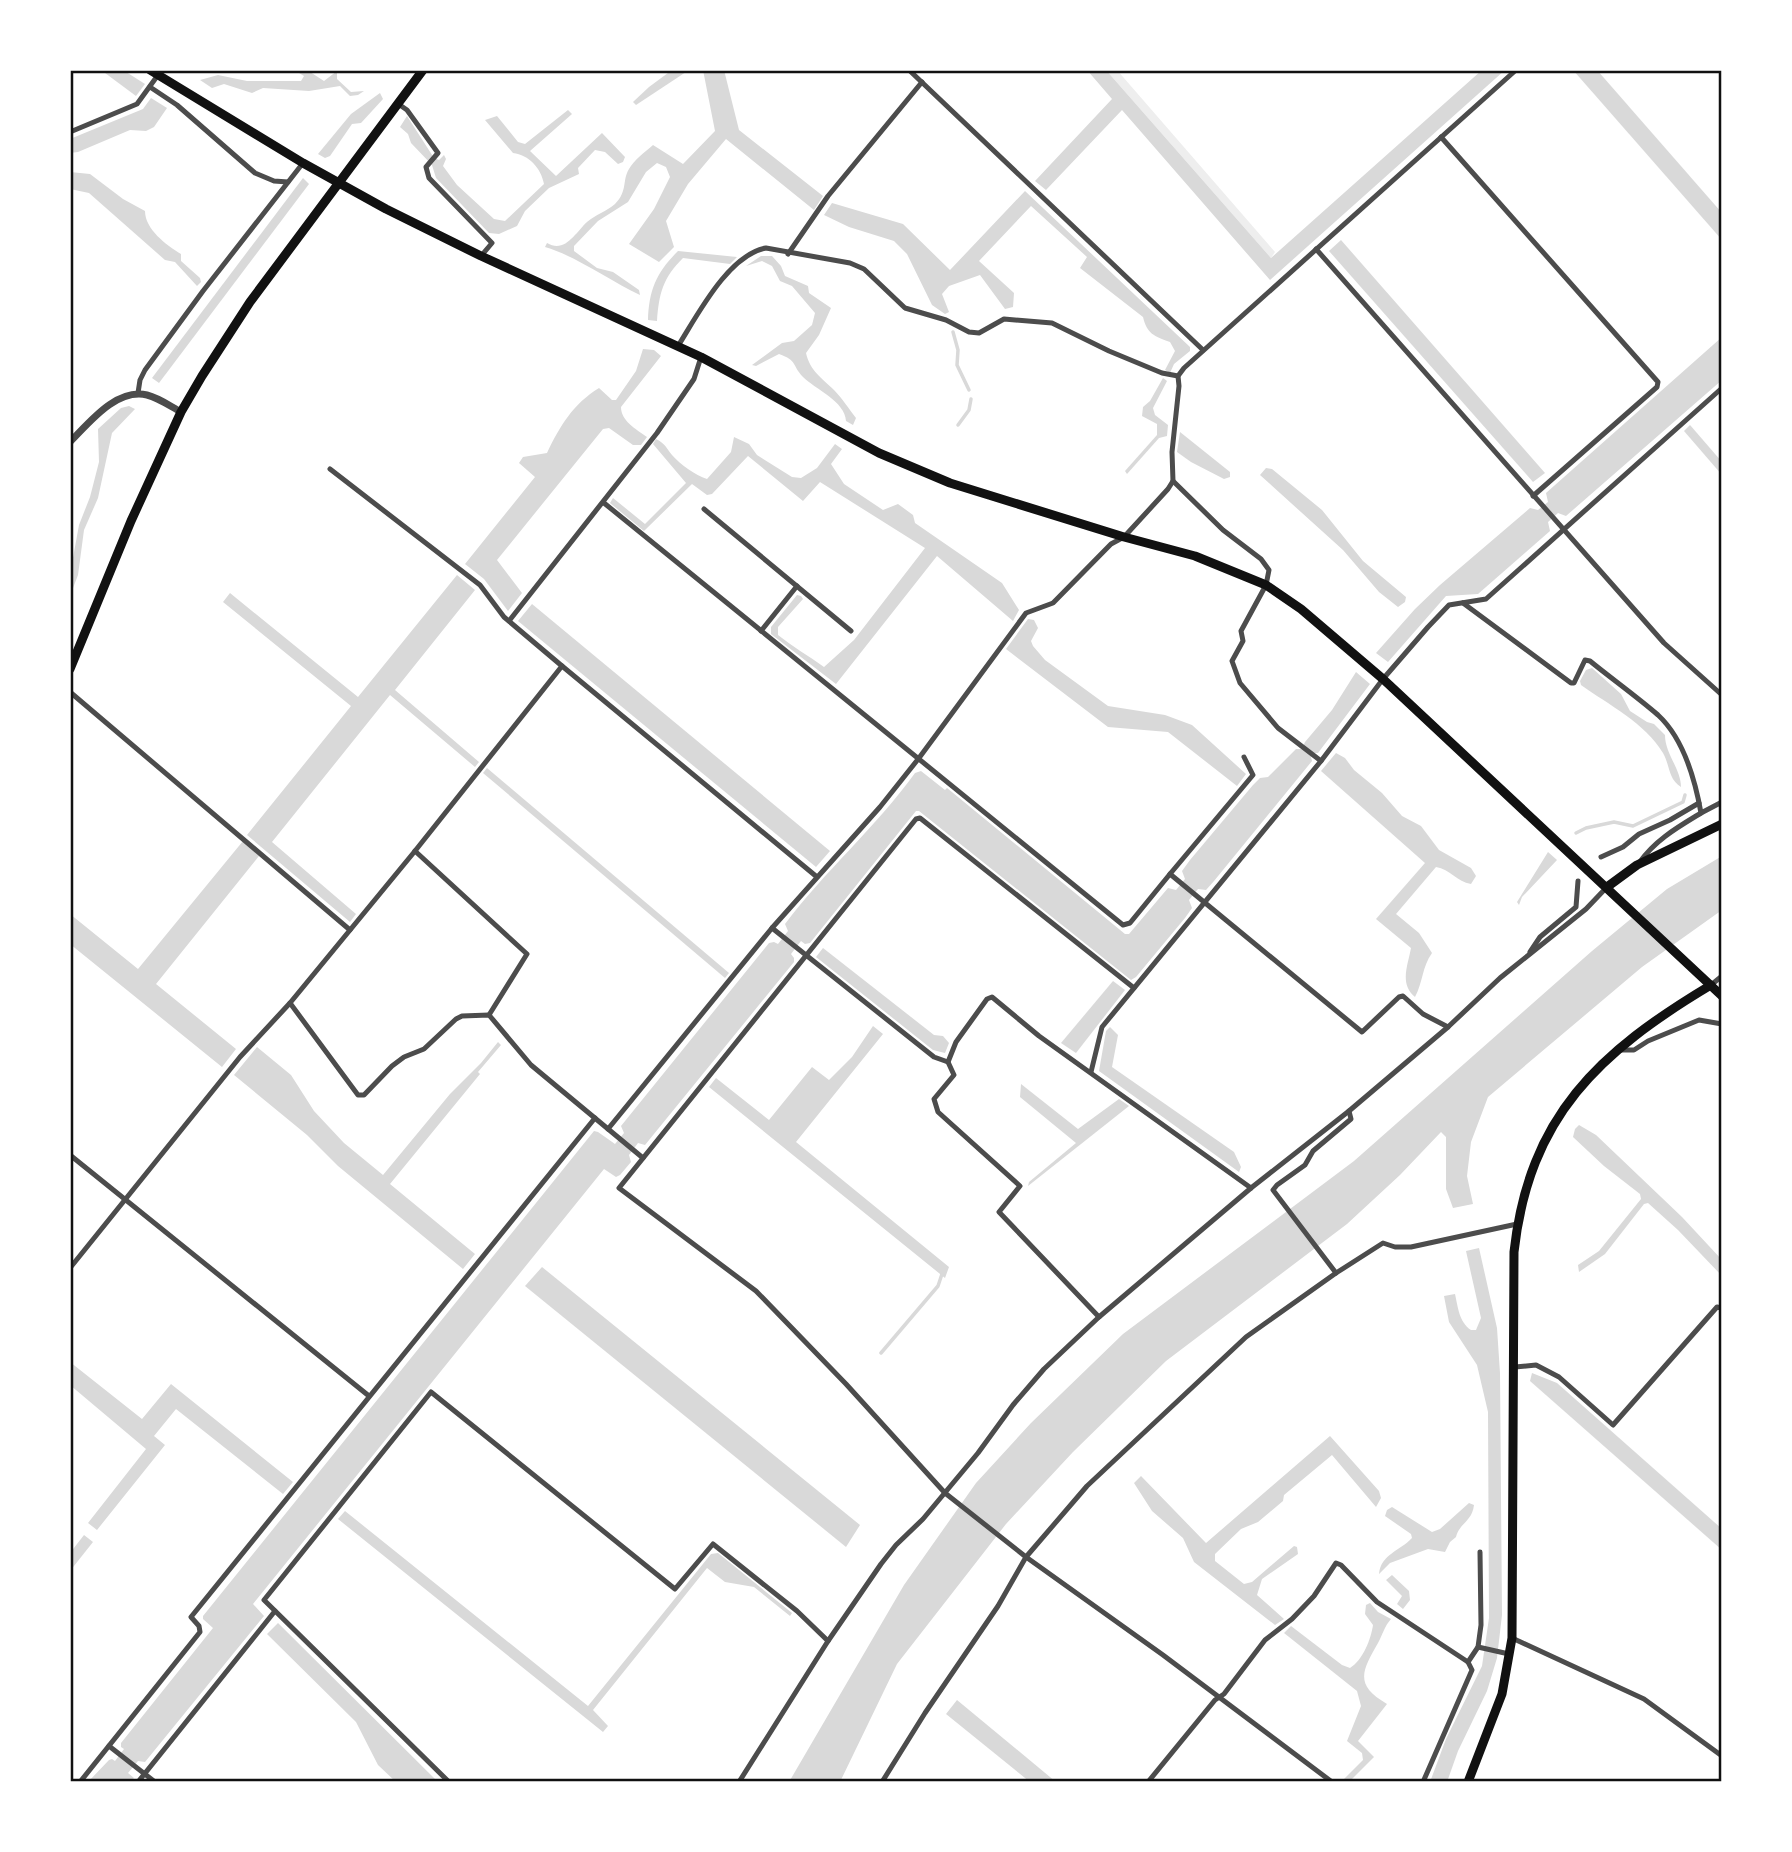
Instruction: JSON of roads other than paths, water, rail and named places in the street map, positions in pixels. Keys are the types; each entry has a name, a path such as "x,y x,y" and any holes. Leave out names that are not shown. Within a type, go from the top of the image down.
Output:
{"highway":[{"path":"70,669 131,521 181,412 250,302 423,70"},
{"path":"154,72 338,182 481,256 701,356 879,453 950,483 1195,556 1266,585 1301,609 1383,679 1722,996"},
{"path":"1607,887 1637,865 1722,824"},
{"path":"1468,1782 1502,1694 1506,1653 1512,1638 1514,1252 1517,1224 1526,1187 1536,1160 1558,1117 1588,1078 1616,1049 1711,985"}],"street":[{"path":"909,70 1203,350"},
{"path":"608,1129 772,928 880,807 1026,613 1053,603 1111,544 1124,537 1173,481 1172,452 1178,376 1203,350 1516,70"},
{"path":"70,132 137,104 150,87 154,72"},
{"path":"788,254 828,196 922,82"},
{"path":"150,87 177,105 255,173 274,181 288,182"},
{"path":"397,103 407,110 438,153 426,167 429,178 492,243 481,256"},
{"path":"1441,137 1658,382 1657,387 1533,496"},
{"path":"138,393 139,380 145,370 303,163"},
{"path":"678,346 710,295 741,260 755,250 766,248 850,263 864,269 905,308 946,320 968,332 979,333 1004,319 1052,323 1109,351 1162,373 1178,376"},
{"path":"1316,249 1664,643 1722,695"},
{"path":"509,621 657,433 694,379 701,356"},
{"path":"1091,1072 1102,1027 1383,679 1449,605 1486,599 1722,388"},
{"path":"70,442 116,400 138,393 150,396 181,412"},
{"path":"330,469 480,585 509,621 817,877"},
{"path":"1173,481 1223,530 1261,559 1269,570 1266,585 1241,631 1243,641 1232,660 1240,683 1278,728 1318,759"},
{"path":"604,503 1123,925 1130,923 1253,775 1244,757"},
{"path":"704,509 851,631"},
{"path":"761,631 797,586"},
{"path":"1463,603 1571,683 1574,683 1586,660 1590,661 1659,716 1680,746 1701,813"},
{"path":"70,1268 240,1057 290,1003 415,851 562,666"},
{"path":"70,692 350,930"},
{"path":"1637,865 1647,851 1664,836 1722,802"},
{"path":"1601,857 1699,803"},
{"path":"1133,988 920,818 916,819 619,1188 756,1291 952,1499 1023,1555 1220,1697 1332,1782"},
{"path":"415,851 527,954 489,1015"},
{"path":"1170,874 1362,1032 1403,996 1423,1014 1448,1027"},
{"path":"1528,954 1540,937 1576,907 1578,881"},
{"path":"739,1782 828,1641 896,1545 945,1493 1037,1378 1099,1317 1251,1188 1349,1111 1448,1027 1528,954 1586,909 1607,887"},
{"path":"772,928 934,1057 948,1062 954,1075 934,1099 938,1112 1020,1186 999,1212 1099,1317"},
{"path":"1711,985 1722,976"},
{"path":"948,1062 956,1042 987,999 992,997 1040,1036 1251,1188"},
{"path":"290,1003 346,1075 358,1095 364,1095 398,1062 424,1049 456,1019 462,1016 489,1015"},
{"path":"489,1015 531,1065 643,1158"},
{"path":"1616,1049 1634,1050 1648,1041 1699,1020 1722,1024"},
{"path":"1334,1270 1273,1191 1277,1185 1305,1165 1313,1151 1350,1119 1349,1111"},
{"path":"80,1782 200,1632 199,1626 191,1617 595,1118"},
{"path":"70,1155 369,1396"},
{"path":"882,1782 925,1713 999,1606 1023,1555 1087,1486 1246,1337 1334,1270 1383,1243 1395,1247 1411,1247 1517,1224"},
{"path":"1515,1367 1536,1365 1559,1377 1613,1425 1717,1307 1722,1308"},
{"path":"449,1782 264,1600 431,1391 675,1589 713,1544 797,1611 828,1641"},
{"path":"1468,1662 1480,1647 1480,1552"},
{"path":"1148,1782 1265,1640 1292,1619 1314,1596 1336,1563 1377,1602 1468,1662 1472,1670 1423,1782"},
{"path":"138,1782 275,1611"},
{"path":"1512,1638 1644,1699 1722,1756"},
{"path":"1480,1647 1506,1653"},
{"path":"109,1746 155,1782"}],"waterway":[{"path":"953,332 958,350 957,365 969,390"},
{"path":"958,425 969,410 971,399"},
{"path":"1576,833 1614,822 1633,826 1683,802 1685,795"},
{"path":"881,1353 938,1286 943,1271"}]}
